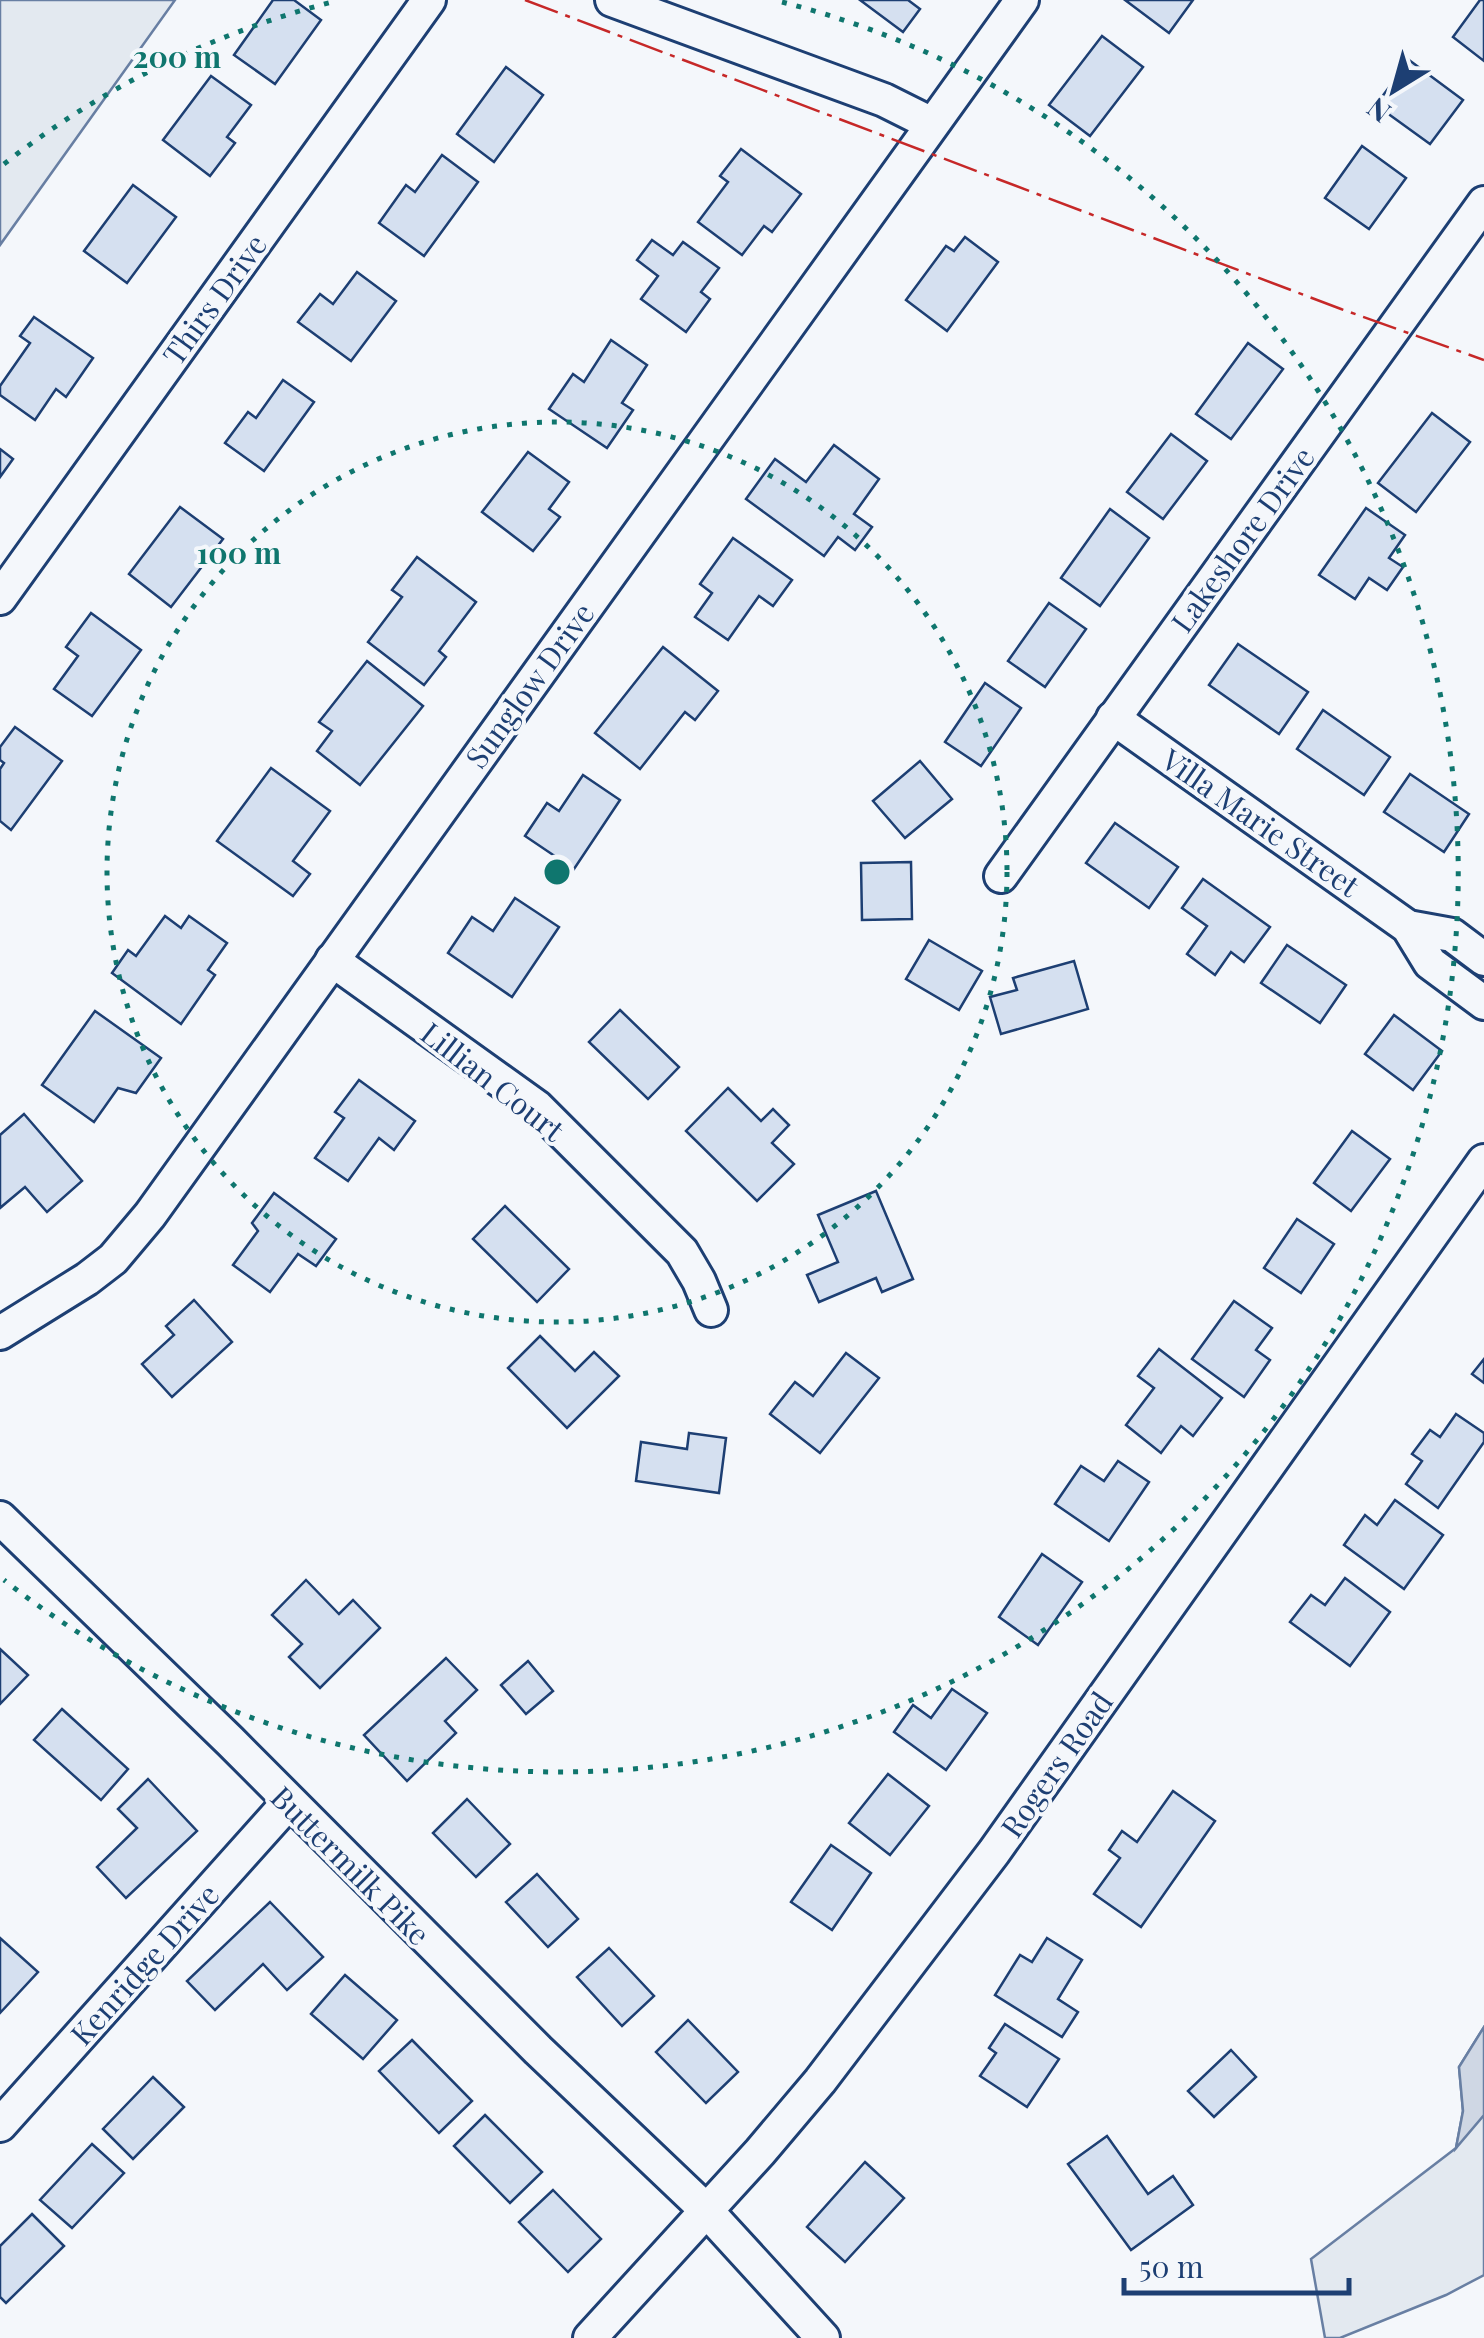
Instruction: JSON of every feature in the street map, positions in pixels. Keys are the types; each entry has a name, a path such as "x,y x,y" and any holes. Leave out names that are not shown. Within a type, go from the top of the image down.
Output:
{"street":[{"name":"Thirs Drive","path":"0,598 429,0"},
{"path":"612,0 884,100 932,124"},
{"name":"Sunglow Drive","path":"0,1333 113,1259 150,1215 1022,0"},
{"name":"Lakeshore Drive","path":"1001,876 1484,202"},
{"name":"Villa Marie Street","path":"1113,718 1408,927 1430,963 1484,1003"},
{"name":"Villa Marie Street","path":"1408,927 1452,935 1484,959"},
{"name":"Lillian Court","path":"332,960 537,1108 682,1252 711,1310"},
{"name":"Rogers Road","path":"590,2338 760,2152 820,2080 994,1852 1484,1161"},
{"name":"Buttermilk Pike","path":"0,1518 230,1741 538,2050 705,2209 822,2338"},
{"name":"Kenridge Drive","path":"0,2125 288,1803"}],"shaded area":[{"path":"0,0 175,0 0,245"},
{"path":"1484,2027 1484,2275 1446,2295 1340,2338 1325,2338 1311,2259 1456,2148 1463,2111 1459,2067"},
{"path":"1484,2027 1484,2115 1456,2148 1463,2111 1459,2067"}],"building":[{"path":"273,0 294,0 321,20 275,84 234,55"},
{"path":"860,0 908,0 920,9 903,32"},
{"path":"1125,0 1193,0 1169,33"},
{"path":"1480,0 1484,0 1484,61 1453,37"},
{"path":"1102,36 1143,67 1090,136 1049,105"},
{"path":"1409,60 1463,100 1430,144 1376,105"},
{"path":"506,67 543,95 494,162 457,134"},
{"path":"211,76 251,105 227,137 235,143 210,176 163,140"},
{"path":"1362,146 1406,178 1369,229 1325,198"},
{"path":"741,149 801,194 772,232 764,226 742,255 698,222 728,182 720,176"},
{"path":"442,155 478,182 424,256 379,223 406,185 415,192"},
{"path":"133,185 176,217 127,283 84,251"},
{"path":"965,237 998,262 947,331 906,300 946,246 954,251"},
{"path":"652,240 673,255 683,242 719,268 701,292 710,299 686,332 641,299 658,276 637,260"},
{"path":"357,272 396,301 351,361 298,322 320,294 333,304"},
{"path":"34,317 93,358 66,397 56,389 35,420 0,395 0,386 30,343 20,336"},
{"path":"611,340 647,365 622,403 633,410 607,448 549,409 573,374 584,382"},
{"path":"1248,343 1283,369 1231,439 1196,414"},
{"path":"283,380 314,402 264,471 225,443 248,412 256,418"},
{"path":"1432,413 1470,442 1416,512 1378,483"},
{"path":"1171,434 1207,461 1163,519 1127,492"},
{"path":"834,445 879,479 854,514 872,527 855,550 838,537 824,556 746,499 775,459 806,482"},
{"path":"0,449 13,459 0,477"},
{"path":"528,452 569,482 549,509 560,517 533,551 482,512"},
{"path":"180,507 223,539 171,607 129,574"},
{"path":"1366,508 1405,535 1389,558 1403,567 1387,590 1369,578 1355,599 1319,575"},
{"path":"1110,509 1149,538 1100,606 1061,578"},
{"path":"733,538 792,580 773,606 759,596 728,640 695,617 712,593 700,584"},
{"path":"417,557 476,602 439,651 446,657 424,685 368,642 402,597 392,590"},
{"path":"1049,603 1086,629 1045,687 1008,661"},
{"path":"91,613 141,650 92,716 54,689 78,656 66,647"},
{"path":"1238,644 1308,692 1279,734 1209,685"},
{"path":"663,647 718,691 695,720 685,712 640,769 595,733"},
{"path":"367,661 423,706 360,785 317,751 332,731 319,722"},
{"path":"985,683 1021,708 981,766 945,742"},
{"path":"1323,710 1390,757 1364,795 1297,749"},
{"path":"15,727 62,761 11,830 0,821 0,769 4,763 0,760 0,747"},
{"path":"920,761 952,799 905,838 873,801"},
{"path":"271,768 330,811 293,861 310,874 293,896 217,841"},
{"path":"1410,774 1469,814 1444,852 1384,812"},
{"path":"583,775 620,800 574,869 525,836 547,803 559,811"},
{"path":"1115,823 1178,867 1149,908 1086,863"},
{"path":"911,862 912,919 862,920 861,863"},
{"path":"1203,879 1270,927 1244,962 1231,952 1215,975 1187,954 1207,926 1182,908"},
{"path":"515,898 559,927 512,997 448,953 472,917 493,931"},
{"path":"165,916 181,928 189,916 227,943 208,970 215,975 181,1024 112,973 128,950 136,956"},
{"path":"929,940 982,971 959,1010 906,979"},
{"path":"1287,945 1346,985 1320,1023 1261,983"},
{"path":"1074,961 1088,1009 1001,1034 990,997 1017,990 1013,978"},
{"path":"620,1010 679,1067 648,1099 589,1042"},
{"path":"95,1011 161,1058 136,1093 118,1088 94,1122 42,1085"},
{"path":"1394,1015 1442,1051 1413,1090 1365,1054"},
{"path":"359,1080 415,1121 394,1150 379,1138 348,1181 315,1158 344,1118 335,1112"},
{"path":"728,1088 761,1121 773,1109 789,1125 772,1143 794,1164 757,1201 686,1131"},
{"path":"24,1114 82,1181 47,1212 25,1187 0,1208 0,1135"},
{"path":"1352,1131 1390,1159 1351,1211 1314,1183"},
{"path":"876,1191 913,1279 882,1292 876,1278 819,1302 807,1275 838,1262 818,1215"},
{"path":"274,1193 336,1239 316,1266 298,1254 270,1292 233,1265 258,1231 252,1223"},
{"path":"505,1206 569,1269 537,1302 473,1239"},
{"path":"1297,1219 1334,1244 1301,1293 1264,1268"},
{"path":"194,1300 232,1342 172,1397 142,1364 174,1335 166,1326"},
{"path":"1234,1301 1272,1328 1256,1350 1270,1360 1244,1397 1192,1359"},
{"path":"540,1336 575,1371 594,1352 619,1376 567,1428 508,1368"},
{"path":"1159,1349 1222,1398 1193,1436 1181,1426 1161,1453 1126,1425 1154,1388 1138,1376"},
{"path":"846,1353 879,1378 820,1453 770,1414 795,1382 813,1396"},
{"path":"1484,1359 1484,1383 1472,1374"},
{"path":"1456,1414 1484,1433 1484,1442 1438,1508 1406,1484 1422,1461 1412,1454 1430,1430 1440,1437"},
{"path":"689,1433 726,1438 719,1493 636,1481 641,1442 687,1449"},
{"path":"1118,1461 1149,1482 1109,1541 1055,1504 1081,1466 1104,1481"},
{"path":"1395,1500 1443,1535 1404,1589 1344,1545 1365,1515 1377,1525"},
{"path":"1042,1554 1082,1582 1038,1645 999,1617"},
{"path":"1345,1578 1390,1612 1350,1666 1290,1622 1311,1595 1325,1605"},
{"path":"306,1580 339,1614 353,1600 380,1628 320,1688 289,1657 302,1644 272,1615"},
{"path":"0,1649 28,1675 0,1704"},
{"path":"446,1658 477,1690 445,1721 456,1733 407,1781 364,1735"},
{"path":"528,1661 553,1691 526,1714 501,1685"},
{"path":"952,1689 987,1713 946,1770 894,1732 913,1705 931,1718"},
{"path":"62,1709 128,1769 101,1800 34,1740"},
{"path":"888,1774 929,1806 890,1855 849,1823"},
{"path":"148,1779 197,1831 126,1898 97,1867 137,1828 118,1809"},
{"path":"1173,1791 1215,1821 1141,1927 1094,1894 1120,1858 1109,1850 1122,1831 1137,1842"},
{"path":"467,1799 510,1844 476,1877 433,1833"},
{"path":"831,1845 871,1873 832,1930 791,1902"},
{"path":"537,1874 578,1919 548,1947 506,1902"},
{"path":"270,1902 323,1957 287,1990 263,1964 215,2010 187,1981"},
{"path":"0,1938 38,1972 0,2013"},
{"path":"1047,1938 1082,1960 1058,1999 1078,2012 1062,2037 995,1995 1020,1955 1032,1962"},
{"path":"609,1948 654,1996 622,2026 577,1977"},
{"path":"345,1975 397,2020 363,2059 311,2014"},
{"path":"688,2020 738,2072 706,2103 656,2052"},
{"path":"1005,2024 1059,2059 1027,2107 980,2076 996,2053 989,2048"},
{"path":"412,2040 472,2101 439,2133 379,2071"},
{"path":"1231,2050 1256,2077 1214,2117 1188,2091"},
{"path":"153,2077 184,2107 133,2159 103,2129"},
{"path":"485,2115 542,2172 510,2203 454,2146"},
{"path":"1107,2136 1148,2194 1173,2176 1193,2205 1131,2250 1068,2164"},
{"path":"92,2144 124,2173 72,2228 40,2200"},
{"path":"865,2162 904,2198 845,2262 807,2227"},
{"path":"553,2190 601,2239 568,2272 519,2222"},
{"path":"32,2214 64,2246 6,2303 0,2297 0,2246"}],"power":[{"path":"525,0 1484,360"}]}
